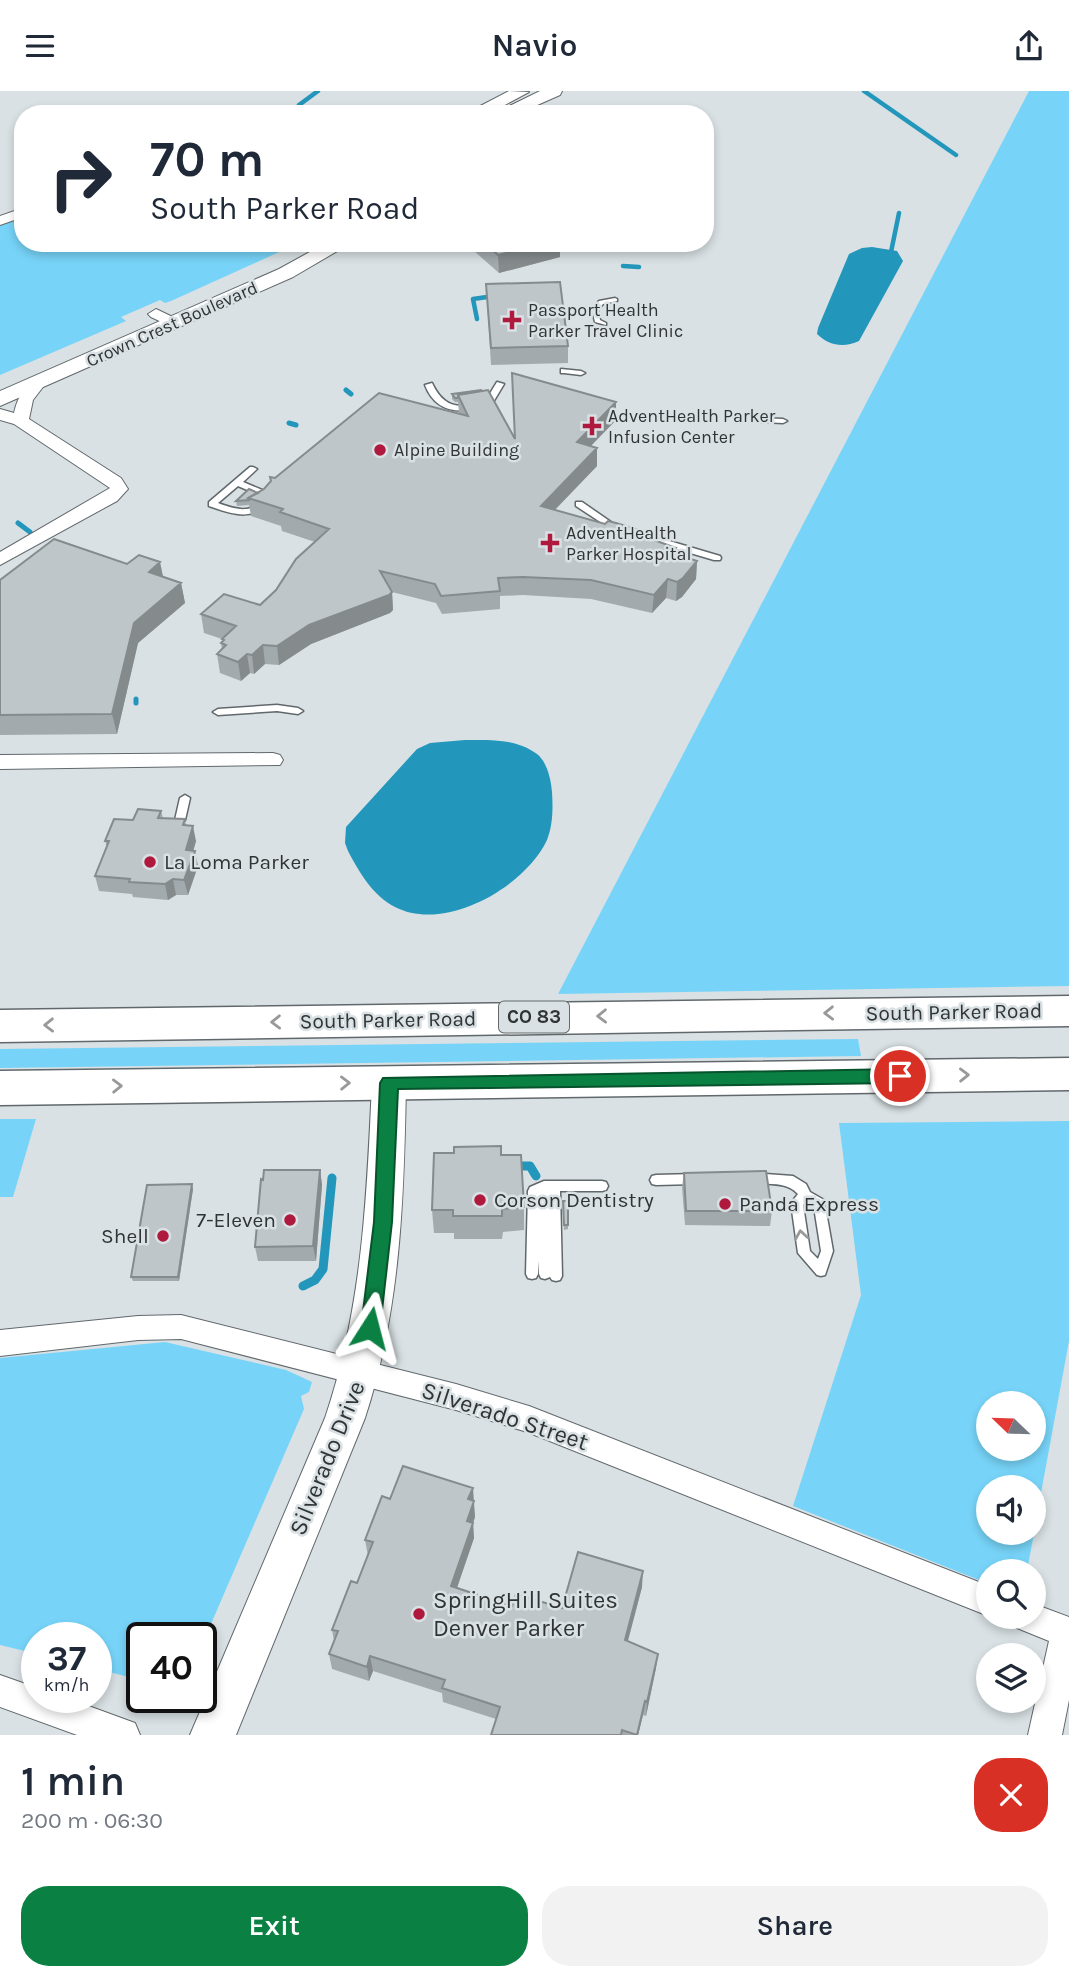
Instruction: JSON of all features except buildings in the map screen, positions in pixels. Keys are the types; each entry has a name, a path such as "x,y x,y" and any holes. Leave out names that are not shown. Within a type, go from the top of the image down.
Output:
{"highway":[{"name":"South Parker Road","path":"0,1026 1069,1011"},
{"path":"0,1088 1069,1074"}],"main road":[{"path":"492,105 521,91"},
{"path":"522,105 554,91"},
{"name":"Crown Crest Boulevard","path":"0,399 38,383 293,252"},
{"name":"Crown Crest Boulevard","path":"0,381 295,269 325,252"},
{"name":"Silverado Drive","path":"213,1735 345,1417 360,1374 372,1318 381,1250 389,1083"}],"street":[{"path":"20,422 25,400 38,383"},
{"path":"0,414 20,422 115,482 119,489 111,497 49,529 0,561"},
{"path":"0,762 273,760"},
{"name":"Silverado Street","path":"0,1343 171,1327 191,1329 456,1397 529,1419 976,1597"},
{"path":"1045,1735 1068,1633 1046,1624"},
{"path":"0,1691 123,1735"}],"lane":[{"path":"604,324 597,321 594,310 601,302 615,300"},
{"path":"564,371 580,373"},
{"path":"429,385 437,403 463,408 489,402 500,384"},
{"path":"760,420 783,421"},
{"path":"237,482 264,494 267,501 262,507 247,512 212,504 237,482 253,469"},
{"path":"579,503 608,525 628,532"},
{"path":"640,535 717,558"},
{"path":"218,712 277,708 298,711"},
{"path":"180,820 185,798"},
{"path":"736,1178 783,1178 796,1183 804,1195 820,1204 827,1251 821,1271 804,1253 797,1203 804,1195"},
{"path":"656,1180 709,1179"},
{"path":"549,1186 544,1274 532,1197 537,1188 549,1186 601,1186"}],"shaded area":[{"path":"1029,91 1069,91 1069,986 558,994"},
{"path":"14,221 14,252 279,252 171,301 165,303 160,300 121,317 126,321 0,375 0,226"},
{"path":"872,247 897,251 903,261 859,341 842,345 827,341 817,334 818,328 849,254"},
{"path":"493,740 520,745 540,757 548,771 552,792 552,816 547,840 521,874 481,901 459,910 437,914 415,914 395,907 373,890 357,867 345,843 346,827 417,749 430,743"},
{"path":"858,1039 861,1056 0,1068 0,1049"},
{"path":"0,1119 36,1119 13,1197 0,1197"},
{"path":"1069,1121 1069,1341 1044,1475 976,1475 976,1545 1032,1545 1029,1559 976,1559 976,1579 793,1506 861,1295 839,1123"},
{"path":"165,1342 286,1370 312,1382 309,1392 301,1396 304,1409 212,1622 126,1622 126,1676 112,1673 112,1622 21,1622 21,1650 0,1645 0,1358"}],"waterway":[{"path":"299,105 318,91"},
{"path":"864,91 956,155"},
{"path":"890,257 899,213"},
{"path":"623,266 639,267"},
{"path":"477,319 473,299 494,296"},
{"path":"346,390 351,394"},
{"path":"289,423 296,425"},
{"path":"18,523 30,532"},
{"path":"514,1166 530,1166 536,1176"},
{"path":"303,1286 315,1280 323,1269 332,1178"}],"place":[{"name":"Passport Health Parker Travel Clinic","path":"512,320"},
{"name":"AdventHealth Parker Infusion Center","path":"592,426"},
{"name":"Alpine Building","path":"380,450"},
{"name":"AdventHealth Parker Hospital","path":"550,543"},
{"name":"La Loma Parker","path":"150,862"},
{"name":"Corson Dentistry","path":"480,1200"},
{"name":"Panda Express","path":"725,1204"},
{"name":"7-Eleven","path":"290,1220"},
{"name":"Shell","path":"163,1236"},
{"name":"SpringHill Suites Denver Parker","path":"419,1614"}],"route":[{"path":"370,1328 383,1222 389,1083 900,1076"}]}
